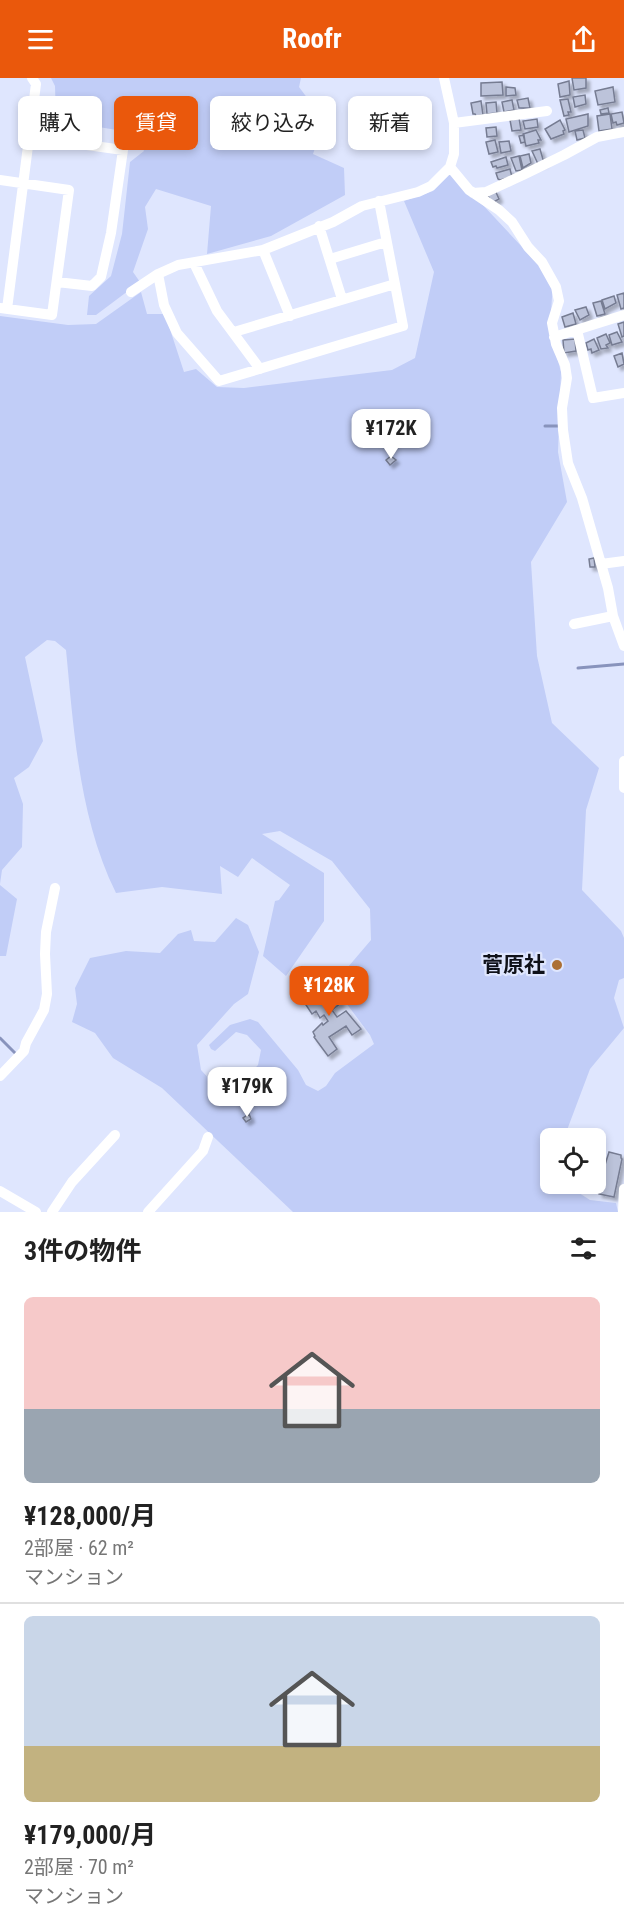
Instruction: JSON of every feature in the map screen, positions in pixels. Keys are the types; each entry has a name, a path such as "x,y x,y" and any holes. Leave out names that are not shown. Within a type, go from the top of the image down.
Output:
{"street":[{"path":"32,78 36,84 34,96"},
{"path":"131,292 158,274 178,266 263,250 333,222 362,206 418,192 431,186 450,167 453,154 454,123 444,78"},
{"path":"454,123 547,111"},
{"path":"473,193 486,192 555,160 597,137 624,132"},
{"path":"57,282 92,286 101,277 111,233 123,150 102,147"},
{"path":"0,180 23,183 69,190 52,315 3,308 23,183 27,150"},
{"path":"450,167 473,193 499,210 512,222 528,247 551,275 556,287 559,301 552,323 554,337 566,365 562,430 568,463 582,498 613,615 624,646"},
{"path":"158,274 164,305 177,333 219,381 403,326 379,201"},
{"path":"319,226 342,299"},
{"path":"330,259 386,242"},
{"path":"263,250 290,316"},
{"path":"194,262 217,311 260,369"},
{"path":"234,332 395,284"},
{"path":"554,337 624,315"},
{"path":"577,330 593,399 624,393"},
{"path":"601,564 624,561"},
{"path":"574,624 613,615"},
{"path":"624,761 624,788"},
{"path":"0,1076 24,1051 44,1010 47,994 46,932 55,888"},
{"path":"52,1212 72,1182 115,1135"},
{"path":"148,1212 202,1151 208,1137"},
{"path":"623,1212 624,1190"},
{"path":"0,1191 36,1212"}],"shaded area":[{"path":"51,78 301,78 299,87 306,96 210,96 210,150 314,150 313,154 344,168 345,195 271,236 207,254 211,206 156,189 145,207 148,229 133,272 140,282 96,315 87,315 89,296 111,276 122,234 130,162 144,150 198,150 198,96 114,96 114,130 102,128 102,96 55,96 55,86"},
{"path":"452,172 553,280 550,331 561,372 558,452 567,502 531,562 537,656 552,723 599,768 586,810 582,890 621,931 624,938 624,978 619,980 614,998 624,1028 590,1069 568,1128 540,1128 540,1194 581,1194 590,1200 616,1203 618,1212 293,1212 162,1088 113,1058 95,1033 72,1022 77,1004 75,988 90,958 126,951 160,953 178,934 191,930 194,941 215,942 236,918 248,925 259,952 248,994 234,1004 197,1045 201,1070 213,1083 238,1086 258,1065 261,1050 247,1035 236,1032 215,1051 209,1045 230,1025 250,1019 258,1022 298,1070 306,1085 318,1091 326,1086 335,1073 374,1044 370,1035 329,980 330,967 348,967 371,940 370,909 332,861 280,831 262,834 324,873 324,921 286,976 263,956 275,901 279,900 290,885 252,858 238,877 220,866 222,894 162,887 116,893 94,835 86,805 76,743 66,650 55,641 47,640 25,657 43,741 29,767 14,778 23,804 22,847 2,870 0,884 0,316 68,325 96,324 141,292 147,314 165,314 184,372 196,369 217,387 244,388 392,370 415,358 434,272 404,201 433,191"},
{"path":"0,885 17,899 6,956 0,956"}],"building":[{"path":"572,78 586,78 586,88 574,90"},
{"path":"569,81 570,95 560,97 558,84"},
{"path":"502,82 503,95 481,96 481,83"},
{"path":"506,87 515,88 516,95 506,96"},
{"path":"613,87 615,102 598,105 595,91"},
{"path":"585,95 586,104 575,107 573,97"},
{"path":"528,98 530,108 519,108 517,100"},
{"path":"568,99 571,112 564,116 560,100"},
{"path":"512,100 514,110 504,112 502,102"},
{"path":"481,101 483,115 476,116 473,114 471,103"},
{"path":"496,102 497,113 487,114 486,103"},
{"path":"608,108 609,113 601,114 600,110"},
{"path":"622,112 624,123 617,125 616,122 613,123 611,114"},
{"path":"588,114 588,126 569,132 566,119"},
{"path":"610,114 612,129 599,131 597,116"},
{"path":"519,118 521,130 512,131 510,120"},
{"path":"537,119 538,127 525,129 523,121"},
{"path":"560,120 565,130 564,134 551,139 545,129"},
{"path":"496,127 497,136 487,137 486,128"},
{"path":"536,130 541,140 538,140 539,143 526,146 523,134"},
{"path":"583,130 585,138 577,140 575,131"},
{"path":"524,135 525,142 521,143 519,136"},
{"path":"495,140 498,152 489,154 486,142"},
{"path":"509,141 511,151 501,153 499,142"},
{"path":"540,149 544,163 538,164 532,151"},
{"path":"529,154 531,163 523,168 520,156"},
{"path":"519,156 522,170 516,171 511,158"},
{"path":"506,157 508,165 493,167 491,162"},
{"path":"510,169 512,177 498,179 496,173"},
{"path":"495,190 499,199 492,203 487,194"},
{"path":"624,293 624,308 621,309 617,295"},
{"path":"614,296 616,303 605,309 602,300"},
{"path":"601,301 605,314 597,316 593,303"},
{"path":"586,307 589,315 580,320 575,310"},
{"path":"573,313 576,324 565,327 562,317"},
{"path":"624,322 624,336 622,337 618,324"},
{"path":"617,332 622,342 612,345 609,335"},
{"path":"606,334 610,343 606,345 608,348 601,349 597,338"},
{"path":"575,339 576,351 564,353 563,340"},
{"path":"594,339 599,350 592,353 591,349 588,350 586,343"},
{"path":"622,353 624,364 618,367 614,356"},
{"path":"391,456 396,460 390,465 386,460"},
{"path":"594,558 595,567 590,567 589,559"},
{"path":"326,982 341,1003 332,1010 337,1017 346,1011 361,1029 352,1035 346,1026 329,1037 337,1049 328,1056 314,1037 313,1032 322,1023 323,1025 328,1021 324,1015 320,1018 316,1011 312,1014 306,1005 310,1002 306,997"},
{"path":"249,1114 251,1119 246,1122 243,1118"},
{"path":"609,1152 621,1155 614,1197 599,1194 606,1194 606,1162"}],"waterway":[{"path":"545,426 560,426"},
{"path":"578,668 624,664"},
{"path":"0,1038 16,1054"}],"place":[{"name":"菅原社","path":"557,965"}]}
